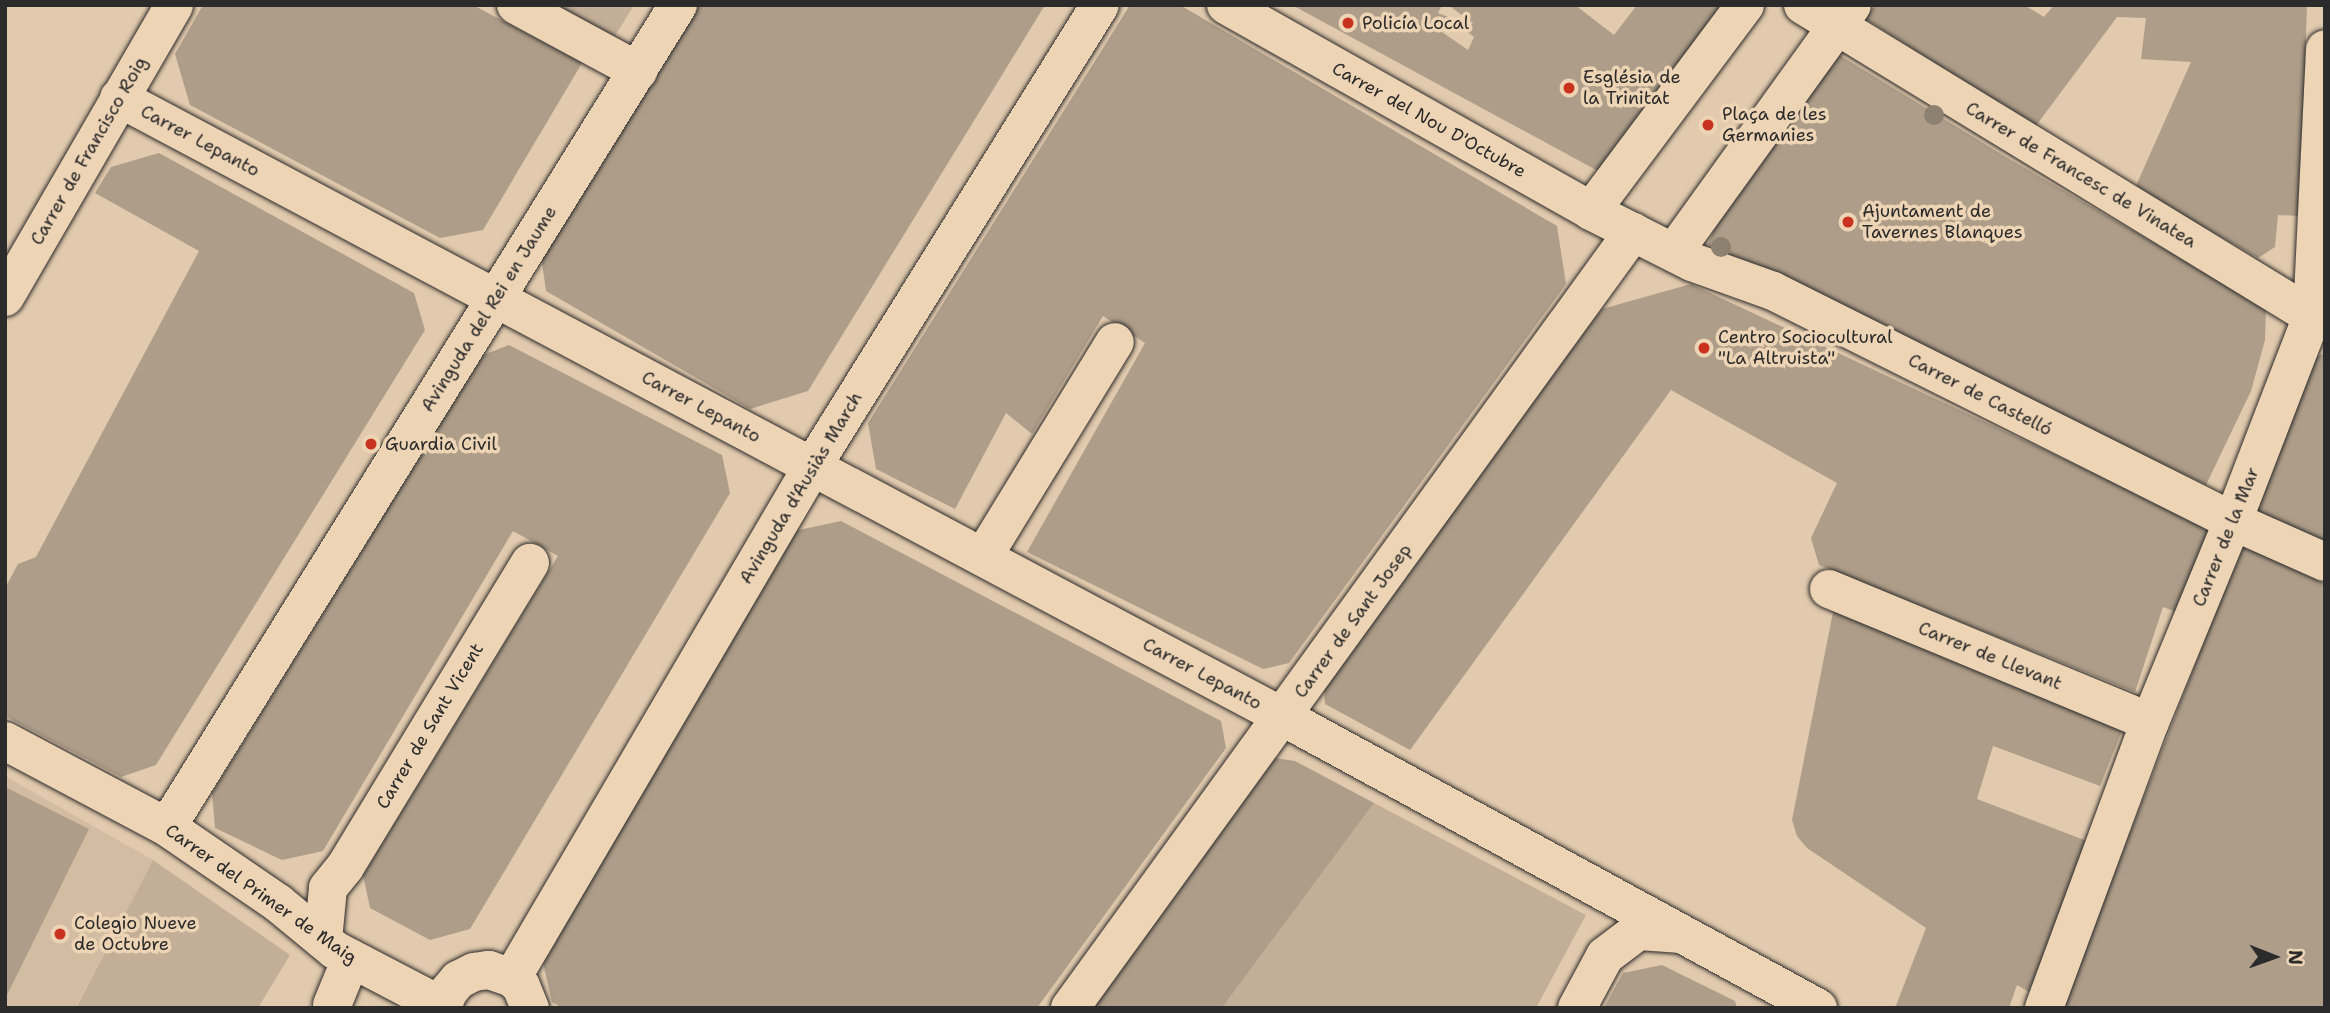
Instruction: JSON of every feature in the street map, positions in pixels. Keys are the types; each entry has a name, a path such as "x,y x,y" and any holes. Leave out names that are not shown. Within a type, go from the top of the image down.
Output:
{"street":[{"name":"Carrer de Francisco Roig","path":"5,297 174,5"},
{"path":"516,5 638,71"},
{"name":"Avinguda del Rei en Jaume","path":"167,827 678,5"},
{"name":"Avinguda d'Ausiàs March","path":"528,998 812,467 1100,5"},
{"name":"Carrer del Nou D'Octubre","path":"1226,5 1591,211 1633,232"},
{"path":"1591,211 1745,5"},
{"name":"Carrer de Francesc de Vinatea","path":"1803,5 1845,16 2319,318"},
{"path":"1674,252 1686,231 1845,16"},
{"name":"Carrer de la Mar","path":"2044,1008 2150,722 2319,318 2325,49"},
{"name":"Carrer Lepanto","path":"119,98 1576,874 1808,1006"},
{"name":"Carrer de Castelló","path":"1633,232 1696,264 1773,291 2233,522 2325,562"},
{"name":"Carrer de Sant Josep","path":"1070,1008 1633,232"},
{"path":"983,557 1115,342"},
{"name":"Carrer de Sant Vicent","path":"328,888 345,867 530,562"},
{"name":"Carrer de Llevant","path":"1829,589 2150,722"},
{"name":"Carrer del Primer de Maig","path":"5,741 167,827 278,903 337,949 442,1007"},
{"path":"278,903 328,888 337,949 332,1005"},
{"path":"1577,1008 1605,956 1638,931 1680,934"},
{"path":"442,1007 448,992 458,980 474,972 497,971 528,998"}],"shaded area":[{"path":"545,5 634,5 612,41"},
{"name":"Colegio Nueve de Octubre","path":"5,776 153,860 75,1008 5,1008"},
{"path":"1374,803 1586,915 1536,1008 1222,1008"},
{"path":"153,860 290,955 258,1008 76,1008"}],"building":[{"path":"203,5 473,5 582,63 483,230 440,238 190,105 175,54"},
{"path":"697,5 1045,5 808,391 750,409 546,291 541,255"},
{"path":"1130,5 1180,5 1557,226 1566,284 1289,663 1263,669 1027,552 1145,343 1103,316 1032,434 1006,413 955,509 876,469 868,423"},
{"name":"Església de la Trinitat","path":"1292,5 1442,5 1438,13 1451,18 1442,32 1468,50 1474,37 1466,31 1473,23 1448,5 1575,5 1614,35 1637,5 1723,5 1598,171"},
{"path":"1875,5 2024,5 2044,17 2054,5 2307,5 2300,216 2278,215 2275,247 2258,258 2135,188 2191,62 2141,59 2146,18 2117,17 2035,127 1866,19"},
{"path":"1836,53 2011,160 2266,308 2265,340 2251,391 2206,485 1708,245 1726,199"},
{"path":"159,153 414,293 425,330 156,765 121,777 5,716 5,588 18,564 36,557 199,251 95,193 111,167"},
{"path":"1691,284 2211,528 2181,614 2163,607 2135,692 1819,565 1811,538 1837,483 1671,390 1410,750 1325,704 1323,676 1602,309"},
{"path":"509,345 722,455 730,493 470,929 430,940 370,908 363,875 558,556 513,531 323,851 282,860 215,828 212,793 483,355"},
{"path":"2325,353 2325,543 2256,514 2313,358"},
{"path":"841,521 1221,721 1226,748 1037,1008 562,1008 552,1002 543,963 794,531"},
{"path":"2242,544 2325,584 2325,1008 2062,1008"},
{"path":"1834,607 2123,728 2100,786 1993,746 1977,799 2087,841 2029,992 2017,985 2009,1008 1895,1008 1926,928 1807,848 1797,836 1792,820"},
{"path":"1269,757 1295,761 1374,803 1222,1008 1088,1008"},
{"path":"5,787 89,829 5,999"},
{"path":"1662,965 1735,1001 1737,1008 1604,1008 1623,973"}],"place":[{"name":"Policía Local","path":"1348,23"},
{"name":"Església de la Trinitat","path":"1569,88"},
{"name":"Plaça de les Germanies","path":"1708,125"},
{"name":"Ajuntament de Tavernes Blanques","path":"1848,222"},
{"name":"Centro Sociocultural \"La Altruista\"","path":"1704,348"},
{"name":"Guardia Civil","path":"371,444"},
{"name":"Colegio Nueve de Octubre","path":"60,934"}]}
